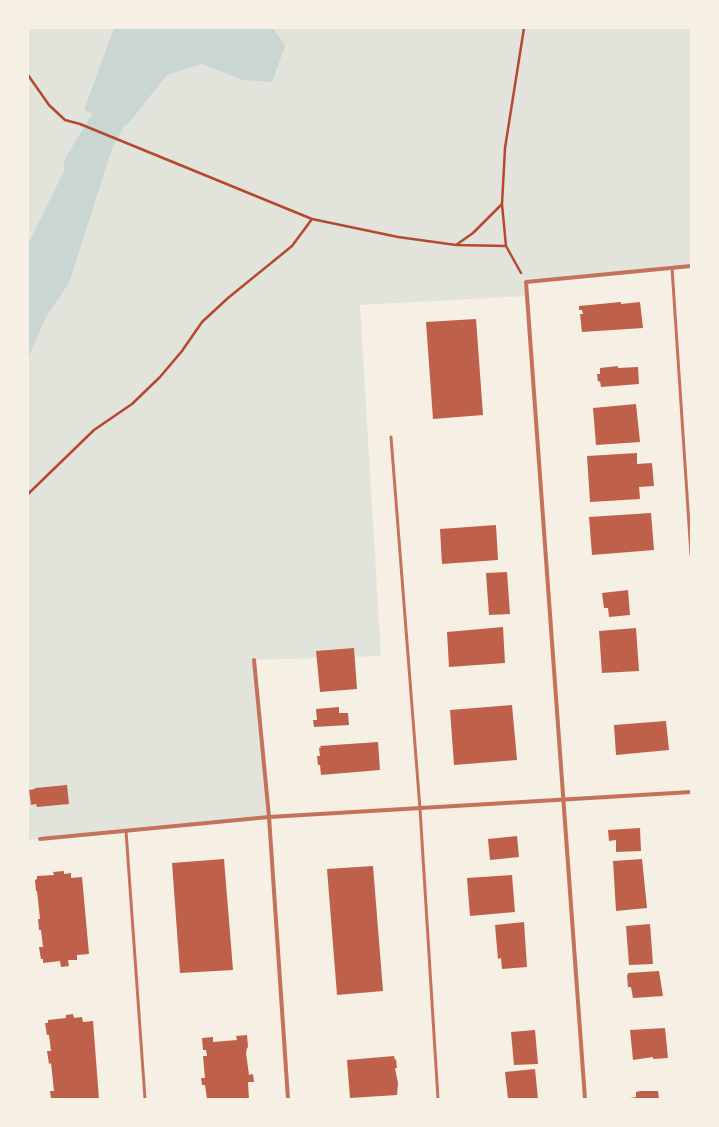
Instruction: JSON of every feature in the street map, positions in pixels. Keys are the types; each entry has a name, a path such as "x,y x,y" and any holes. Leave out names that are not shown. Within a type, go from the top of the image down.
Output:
{"street":[{"path":"585,1099 526,282 691,266"},
{"path":"254,660 269,817 288,1099"},
{"path":"40,839 269,817 691,792"}],"lane":[{"path":"672,268 691,555"},
{"path":"391,437 420,809 438,1099"},
{"path":"126,831 145,1099"}],"path":[{"path":"524,28 505,148 502,204 506,246 526,282"},
{"path":"28,75 50,105 65,120 80,124 312,219 398,237 456,245 506,246"},
{"path":"456,245 474,233 502,204"},
{"path":"28,494 94,430 132,404 160,377 202,322 228,298 292,246 312,219"}],"shaded area":[{"path":"28,28 691,28 691,268 526,282 527,296 360,305 381,656 254,660 269,817 28,840"},
{"path":"114,28 273,28 285,46 272,82 243,80 202,64 167,75 127,125 108,121 84,110"},
{"path":"90,118 118,130 69,283 46,317 28,358 28,244"}],"building":[{"path":"621,302 621,304 640,302 643,328 582,332 580,314 583,314 582,310 579,310 579,306"},
{"path":"476,319 483,415 433,419 426,322"},
{"path":"618,366 618,368 638,367 639,384 601,387 600,381 598,382 597,374 600,374 600,368"},
{"path":"636,404 640,442 596,445 593,408"},
{"path":"637,453 637,464 652,463 654,486 639,487 640,499 590,502 587,456"},
{"path":"651,513 654,550 592,555 589,517"},
{"path":"496,525 498,560 442,564 440,529"},
{"path":"507,572 510,614 489,615 486,573"},
{"path":"628,590 630,615 609,617 608,608 604,608 602,593"},
{"path":"503,627 505,663 449,667 447,632"},
{"path":"636,628 639,671 602,673 599,631"},
{"path":"354,648 357,689 320,692 316,651"},
{"path":"512,705 517,760 454,765 450,710"},
{"path":"339,707 339,713 348,713 349,725 314,727 313,720 317,720 316,709"},
{"path":"666,721 669,750 616,755 614,725"},
{"path":"378,742 380,770 321,775 317,756 320,756 320,746"},
{"path":"67,785 69,804 37,807 36,804 31,805 29,790 35,788"},
{"path":"640,828 641,851 616,852 616,840 609,841 608,830"},
{"path":"517,836 519,857 490,860 488,839"},
{"path":"224,859 233,970 180,973 172,863"},
{"path":"642,859 647,908 616,911 613,861"},
{"path":"373,866 383,991 337,995 327,869"},
{"path":"64,871 64,874 71,873 71,878 82,877 89,954 77,955 77,960 68,960 69,966 61,967 60,961 43,963 43,959 41,959 39,947 43,947 41,930 39,930 38,919 40,919 35,880 37,879 37,876 54,875 53,872"},
{"path":"512,875 515,912 470,916 467,878"},
{"path":"524,922 527,967 502,969 501,958 498,959 495,925"},
{"path":"650,924 653,964 629,965 626,926"},
{"path":"659,971 663,996 633,998 631,987 628,987 628,973"},
{"path":"73,1014 74,1018 82,1017 83,1022 93,1021 99,1099 51,1099 50,1091 54,1091 51,1063 49,1064 47,1051 51,1051 49,1035 47,1035 45,1023 48,1023 48,1020 66,1018 66,1015"},
{"path":"665,1028 668,1058 653,1059 653,1057 633,1060 630,1030"},
{"path":"535,1030 538,1064 514,1065 511,1032"},
{"path":"247,1035 248,1047 246,1053 249,1075 253,1074 254,1082 248,1082 249,1099 207,1099 205,1085 202,1085 201,1078 205,1078 203,1056 207,1056 206,1050 203,1050 202,1038 213,1037 213,1042 237,1040 236,1036"},
{"path":"394,1056 395,1060 396,1059 397,1068 395,1068 398,1083 397,1095 350,1098 347,1060"},
{"path":"535,1069 538,1099 508,1099 505,1072"},
{"path":"658,1091 659,1099 630,1099 636,1097 636,1092"}],"waterway":[{"path":"81,165 108,121"}]}
